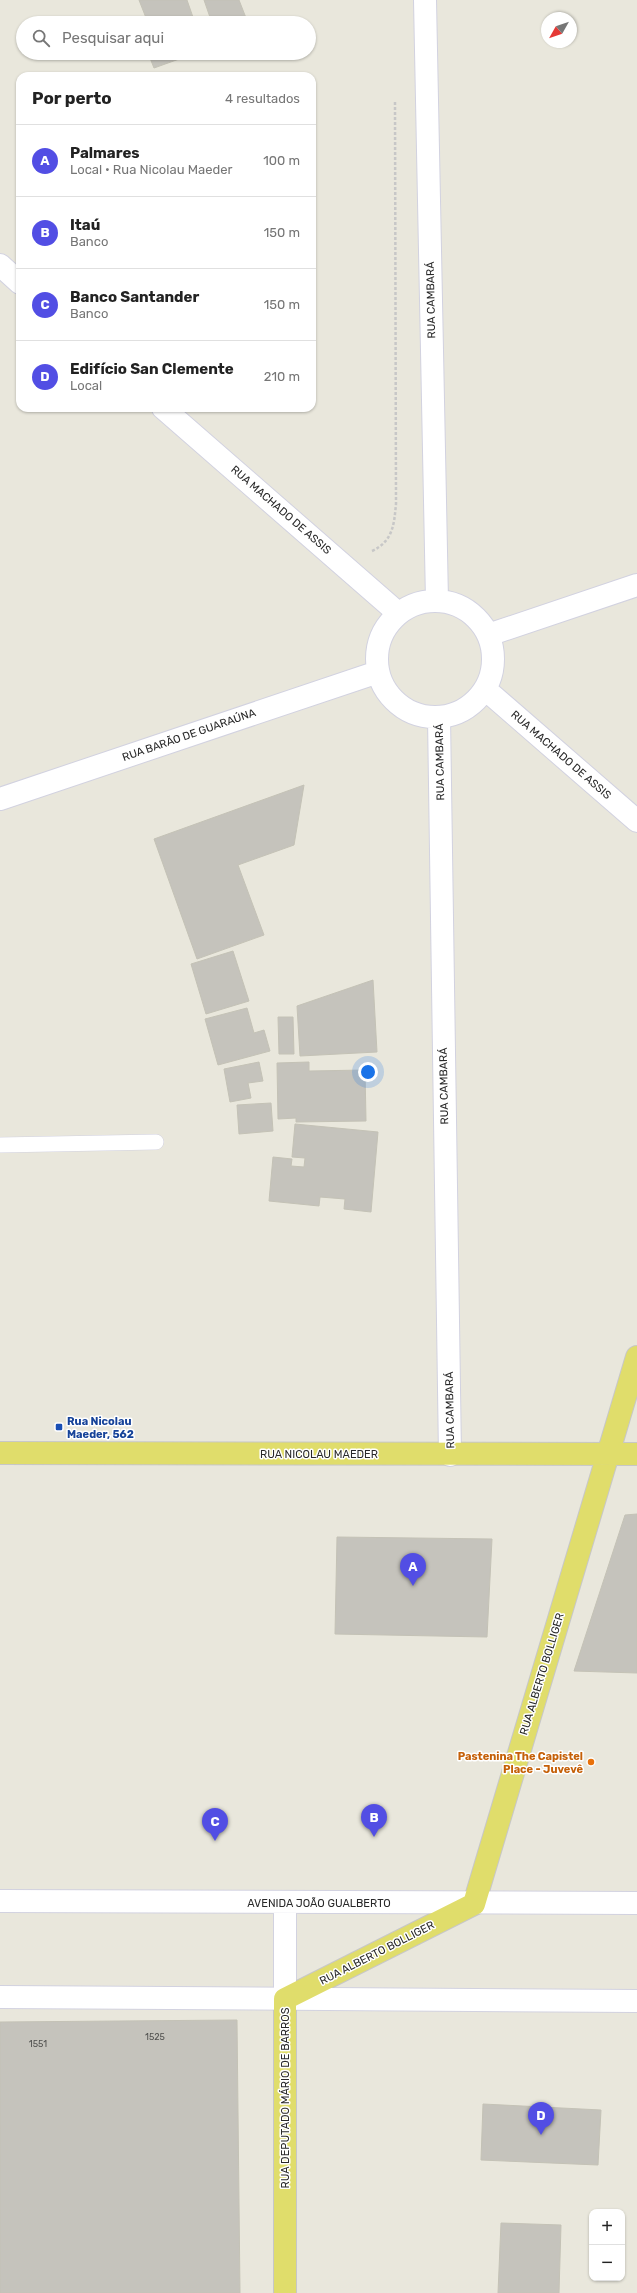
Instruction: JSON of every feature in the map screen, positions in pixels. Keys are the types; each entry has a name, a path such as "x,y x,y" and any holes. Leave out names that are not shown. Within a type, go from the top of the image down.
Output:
{"main road":[{"name":"RUA ALBERTO BOLLIGER","path":"285,1999 474,1904 637,1357"},
{"name":"RUA NICOLAU MAEDER","path":"0,1453 450,1455 637,1454"},
{"name":"RUA DEPUTADO MÁRIO DE BARROS","path":"285,1999 285,2293"}],"street":[{"name":"RUA CAMBARÁ","path":"425,0 437,601"},
{"path":"0,265 16,279"},
{"name":"RUA MACHADO DE ASSIS","path":"168,412 398,613"},
{"path":"488,635 637,584"},
{"path":"437,601 452,603 466,610 479,621 488,635 492,649 493,664 485,689 471,705 456,713 439,717 422,715 407,710 394,700 384,687 378,672 377,656 379,641 386,627 398,613 421,602 437,601"},
{"name":"RUA BARÃO DE GUARAÚNA","path":"0,799 378,672"},
{"name":"RUA MACHADO DE ASSIS","path":"485,689 637,821"},
{"name":"RUA CAMBARÁ","path":"439,717 450,1455"},
{"name":"AVENIDA JOÃO GUALBERTO","path":"0,1901 474,1904 637,1903"},
{"name":"RUA DEPUTADO MÁRIO DE BARROS","path":"285,1902 285,1999"},
{"path":"0,1997 637,2001"}],"lane":[{"path":"0,1145 156,1142"}],"path":[{"path":"366,554 382,546 393,532 396,504 395,96"}],"building":[{"path":"139,0 187,0 193,16 145,16"},
{"path":"204,0 239,0 245,16 210,16"},
{"path":"151,60 176,60 154,68"},
{"path":"304,785 294,845 238,865 264,935 197,959 154,839"},
{"path":"233,951 249,1001 206,1014 191,964"},
{"path":"373,980 377,1052 300,1056 297,1006"},
{"path":"247,1008 254,1033 264,1030 270,1051 218,1065 205,1019"},
{"path":"278,1017 293,1017 294,1054 279,1054"},
{"path":"259,1062 263,1081 248,1083 251,1098 230,1102 224,1069"},
{"path":"309,1062 309,1071 365,1070 366,1121 296,1122 296,1118 278,1119 277,1063"},
{"path":"271,1103 273,1131 239,1134 237,1105"},
{"path":"295,1124 378,1132 371,1212 344,1209 345,1199 320,1197 319,1206 269,1201 273,1157 292,1159 291,1166 304,1167 305,1158 292,1157"},
{"path":"637,1514 637,1673 574,1671 625,1515"},
{"path":"337,1537 492,1539 487,1637 335,1634"},
{"path":"237,2020 240,2293 0,2293 0,2022"},
{"path":"483,2104 601,2110 598,2165 481,2160"},
{"path":"501,2223 561,2225 559,2293 498,2293"}],"place":[{"name":"Rua Nicolau Maeder, 562","path":"59,1427"},
{"name":"Palmares","path":"413,1586"},
{"name":"Pastenina The Capistel Place - Juvevê","path":"591,1762"},
{"name":"Itaú","path":"374,1837"},
{"name":"Banco Santander","path":"215,1841"},
{"name":"Edifício San Clemente","path":"541,2135"}]}
